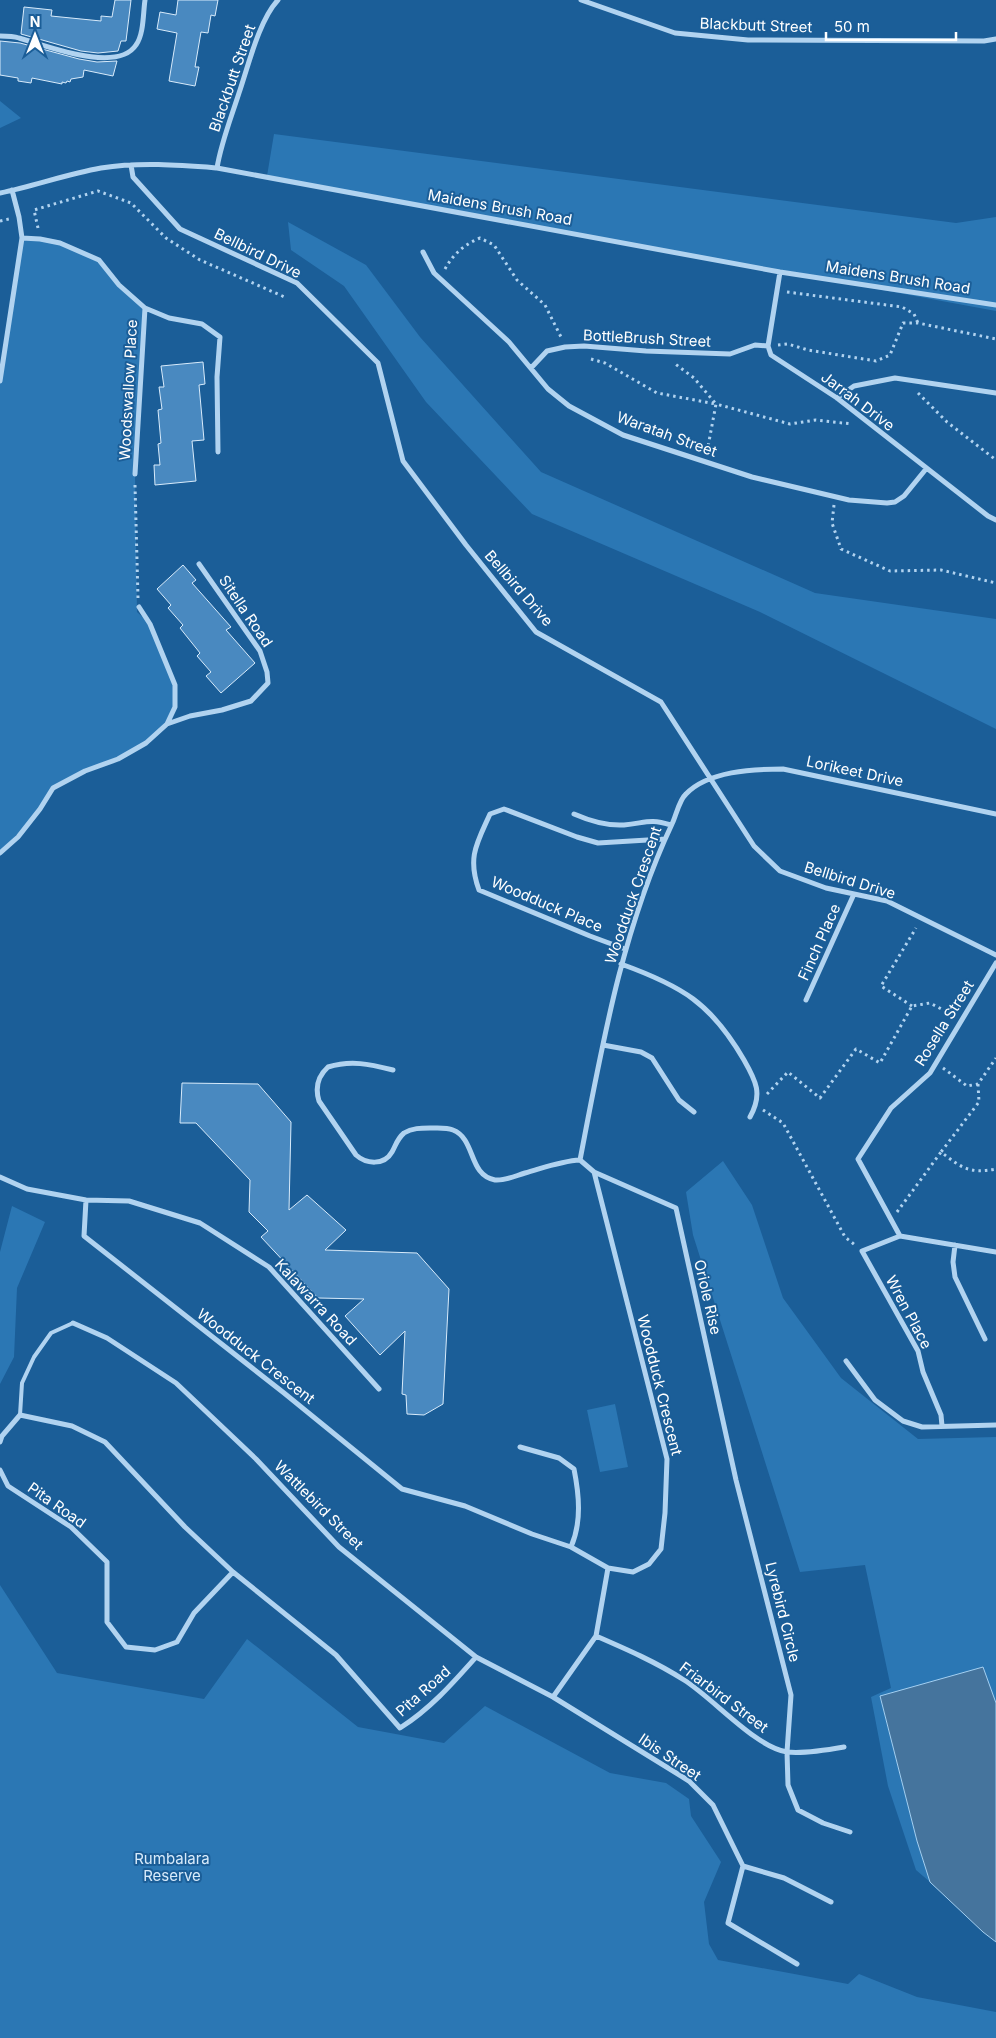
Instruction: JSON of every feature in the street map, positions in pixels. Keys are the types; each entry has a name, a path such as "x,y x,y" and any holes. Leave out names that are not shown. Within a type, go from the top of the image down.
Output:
{"street":[{"path":"0,36 17,37 55,50 86,56 112,57 128,53 135,46 139,39 145,0"},
{"name":"Blackbutt Street","path":"217,168 254,47 267,14 278,0"},
{"name":"Blackbutt Street","path":"581,0 675,33 713,38 748,40 984,41 996,39"},
{"name":"Maidens Brush Road","path":"0,192 76,173 131,164 166,164 217,168 780,272 996,305"},
{"name":"Bellbird Drive","path":"131,164 132,177 180,229 297,283 378,363 403,461 466,545 536,632 661,702 754,846 780,871 826,888 887,901 996,955"},
{"path":"0,380 22,238 12,190"},
{"path":"22,238 60,243 99,260 119,285 145,308 169,318 202,324 220,338 217,377 218,452"},
{"name":"Waratah Street","path":"423,252 434,273 509,342 548,389 569,406 623,435 752,477 849,500 892,503 904,496 926,469"},
{"path":"768,346 780,272"},
{"name":"Woodswallow Place","path":"135,474 145,308"},
{"name":"BottleBrush Street","path":"530,368 547,351 565,347 584,346 730,354 755,345 768,346"},
{"name":"Jarrah Drive","path":"768,346 771,355 837,398 926,469 996,520"},
{"path":"837,398 854,386 895,378 996,393"},
{"name":"Sitella Road","path":"167,724 190,716 222,710 251,701 268,683 267,672 260,651 200,564"},
{"name":"Sitella Road","path":"0,853 18,837 40,810 53,788 84,771 118,759 146,743 167,724 175,707 175,685 150,624 139,607"},
{"name":"Lorikeet Drive","path":"709,779 749,769 782,769 996,814"},
{"name":"Woodduck Crescent","path":"580,1160 625,949 664,839 685,794 709,779"},
{"name":"Woodduck Place","path":"625,949 479,890 475,879 473,858 480,837 490,814 504,810 598,843 664,839"},
{"path":"574,814 591,821 623,825 655,820 672,825"},
{"name":"Finch Place","path":"806,1000 854,894"},
{"name":"Rosella Street","path":"900,1236 858,1159 891,1108 930,1073 996,963"},
{"path":"622,964 659,978 687,994 723,1027 755,1079 757,1105 750,1117"},
{"path":"603,1045 641,1052 652,1058 680,1100 694,1112"},
{"path":"392,1070 369,1064 348,1062 328,1067 317,1082 319,1101 356,1155 364,1160 376,1163 383,1160 389,1156 398,1139 405,1133 418,1128 450,1129 464,1139 477,1168 486,1177 506,1179 560,1162 580,1160 594,1172"},
{"name":"Woodduck Crescent","path":"86,1200 84,1236 284,1393 402,1489 465,1506 532,1534 571,1547 608,1568 633,1572 649,1564 660,1549 665,1512 667,1459 594,1172"},
{"name":"Oriole Rise","path":"594,1172 676,1208 736,1480"},
{"name":"Kalawarra Road","path":"0,1176 27,1189 86,1200 129,1201 200,1223 269,1267 379,1389"},
{"path":"862,1251 900,1236 996,1252"},
{"path":"956,1245 953,1262 955,1277 985,1339"},
{"name":"Wren Place","path":"862,1251 918,1351 923,1372 941,1415 942,1426"},
{"name":"Wattlebird Street","path":"73,1323 107,1338 176,1383 256,1459 339,1547 476,1657 553,1697"},
{"path":"846,1361 875,1400 892,1414 912,1425 922,1427 996,1425"},
{"path":"0,1442 2,1436 20,1415"},
{"name":"Pita Road","path":"20,1415 72,1426 105,1442 185,1527 233,1572 336,1655 400,1728 419,1716 444,1693 476,1657"},
{"path":"520,1448 559,1458 574,1468 579,1497 575,1539 571,1547"},
{"name":"Pita Road","path":"0,1470 8,1486 71,1527 107,1562 107,1622 126,1647 155,1650 177,1642 194,1613 233,1572"},
{"name":"Lyrebird Circle","path":"736,1480 791,1695 787,1752 788,1785 798,1810 823,1823 850,1832"},
{"path":"553,1697 596,1636 608,1568"},
{"name":"Friarbird Street","path":"596,1636 637,1654 686,1680 768,1745 787,1752 844,1747"},
{"name":"Ibis Street","path":"553,1697 689,1782 713,1805 743,1866"},
{"path":"797,1964 728,1923 743,1866 784,1878 831,1902"}],"lane":[{"path":"20,1415 22,1383 34,1357 51,1334 73,1323"}],"path":[{"path":"40,239 34,210 98,191 131,203 166,238 200,260 287,298"},
{"path":"440,279 450,260 467,243 480,238 494,246 517,280 545,305 565,347"},
{"path":"778,290 902,307 914,314 918,323"},
{"path":"768,346 788,344 808,350 876,361 890,355 903,323 918,323 996,339"},
{"path":"659,351 694,378 716,404"},
{"path":"586,356 605,363 657,393 716,404 790,424 824,420 840,421 877,430"},
{"path":"911,390 918,393 947,422 996,460"},
{"path":"705,462 716,404"},
{"path":"135,474 139,607"},
{"path":"835,496 832,523 842,550 890,571 941,570 996,583"},
{"path":"921,918 881,986 912,1006 930,1003 940,1006 962,1020"},
{"path":"862,1251 845,1237 782,1123 757,1105 788,1072 820,1098 856,1049 880,1062 912,1006"},
{"path":"891,1220 979,1102 978,1084 996,1058"},
{"path":"936,1063 967,1086 978,1084"},
{"path":"941,1152 959,1166 978,1172 996,1169"}],"green space":[{"path":"0,101 21,118 0,128"},
{"path":"274,134 956,223 996,217 996,311 267,176"},
{"path":"288,222 366,265 420,337 541,472 815,593 996,619 996,729 760,612 532,514 426,402 344,286 291,250"},
{"path":"22,238 60,243 99,260 119,285 145,308 135,474 137,612 150,624 175,685 175,707 167,724 146,743 53,788 40,809 0,853 0,381"},
{"path":"723,1161 752,1205 783,1298 841,1378 918,1439 996,1437 996,1805 880,1697 917,1841 930,1882 916,1870 888,1786 871,1697 891,1688 865,1565 800,1572 693,1235 686,1192"},
{"path":"12,1206 45,1222 17,1288 14,1357 0,1384 0,1252"},
{"path":"615,1404 628,1467 600,1472 587,1410"},
{"name":"Rumbalara Reserve","path":"0,1585 57,1673 204,1699 247,1639 358,1727 444,1743 485,1706 610,1773 666,1783 689,1799 691,1816 721,1862 704,1902 709,1944 718,1960 848,1984 859,1974 917,1997 996,2012 996,2038 0,2038"}],"shaded area":[{"path":"983,1667 996,1703 996,1942 930,1882 917,1841 880,1696"}],"building":[{"path":"115,0 131,0 126,41 121,41 118,51 98,53 81,51 21,34 24,7 52,10 51,16 101,21 101,16 112,17"},
{"path":"178,0 218,0 215,16 211,15 208,33 201,32 195,67 199,67 195,86 169,81 177,33 157,29 160,12 176,15"},
{"path":"0,41 20,43 79,59 97,62 117,61 113,76 84,70 83,77 71,79 70,82 67,81 66,83 62,82 62,84 32,78 31,83 18,81 18,78 0,75"},
{"path":"203,362 205,384 199,385 204,440 192,441 196,481 155,485 154,465 160,465 158,444 161,443 158,410 162,409 159,387 164,387 161,366"},
{"path":"183,565 196,580 192,583 231,627 226,630 255,663 221,693 206,676 211,672 197,656 200,653 180,628 183,625 168,608 171,605 157,589"},
{"path":"182,1083 258,1084 291,1122 289,1210 307,1195 346,1230 325,1250 417,1253 449,1289 443,1404 424,1415 407,1414 406,1395 402,1394 405,1331 380,1355 345,1316 364,1299 318,1298 261,1237 268,1231 249,1212 250,1180 196,1123 180,1123"}]}
